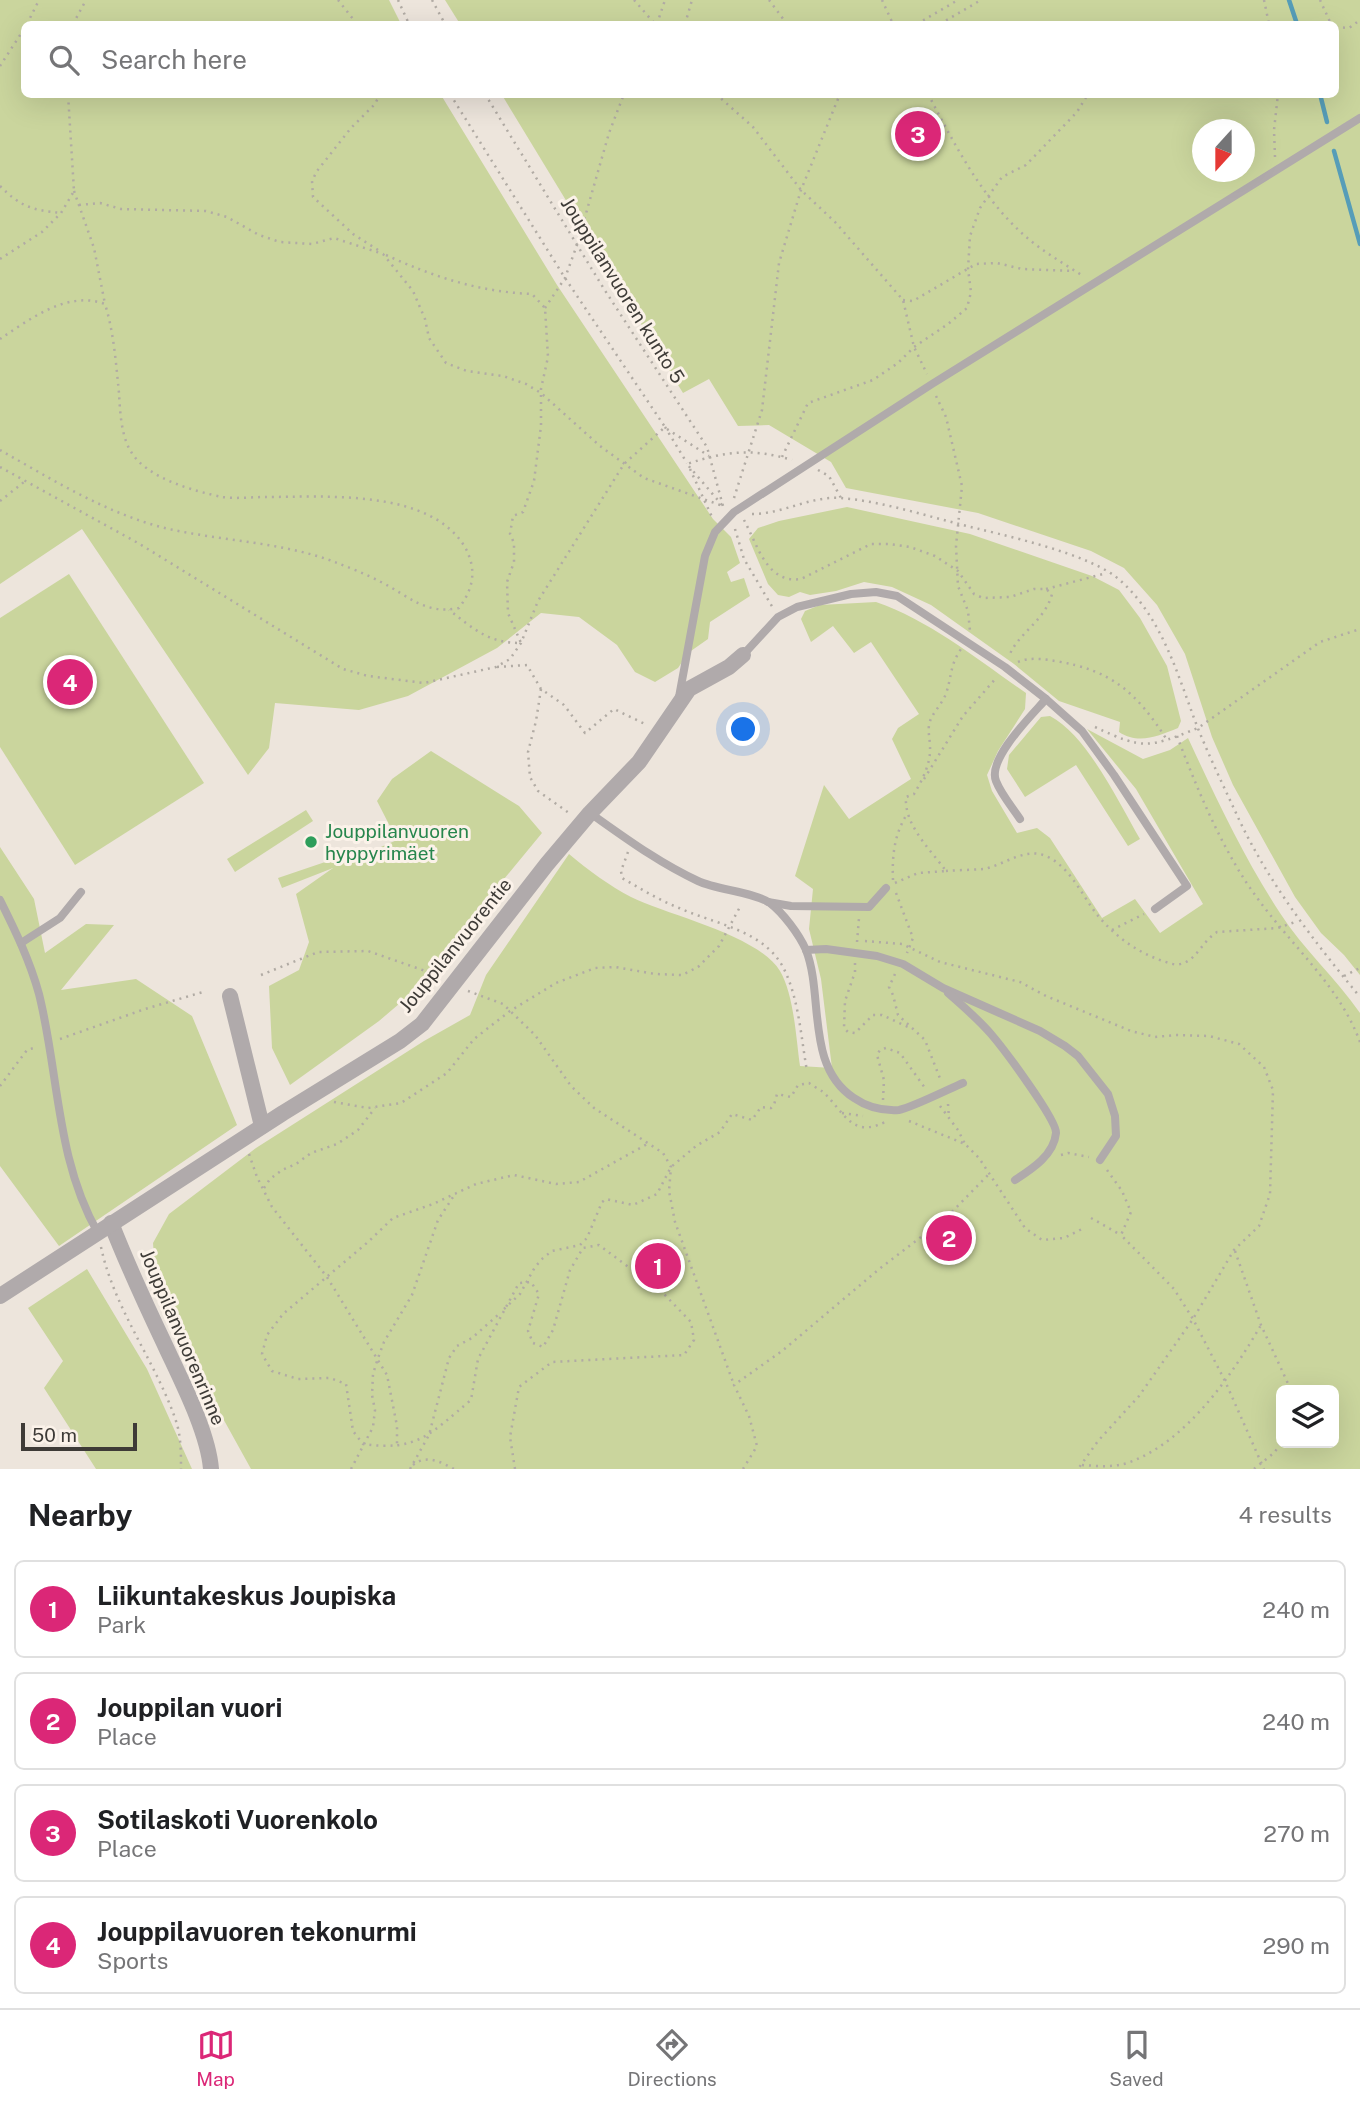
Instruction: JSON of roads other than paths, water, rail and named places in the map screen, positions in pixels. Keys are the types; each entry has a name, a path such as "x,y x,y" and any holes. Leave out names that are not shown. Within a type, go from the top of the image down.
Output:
{"street":[{"name":"Jouppilanvuorentie","path":"0,1296 261,1126 400,1041 422,1024 446,979 582,815 639,762 689,689 729,667 743,655"},
{"path":"230,996 261,1126"},
{"name":"Jouppilanvuorenrinne","path":"105,1228 127,1262 184,1385 210,1455 211,1469"}],"lane":[{"path":"680,703 679,694 690,649 705,556 715,532 733,513 932,384 1360,118"},
{"path":"743,655 778,617 797,607 851,594 876,592 897,596 1005,667 1083,731 1187,886 1155,909"},
{"path":"1020,819 995,779 995,765 1007,745 1046,699"},
{"path":"582,815 700,882 768,902 790,906 869,907 890,886"},
{"path":"21,943 60,918 81,892"},
{"path":"0,900 21,943 38,993 67,1158 87,1215 105,1228"},
{"path":"768,902 787,922 806,950 822,1052 836,1080 848,1095 862,1104 878,1109 901,1110 963,1083"},
{"path":"806,950 826,949 877,956 901,964 941,987 1040,1031 1079,1056 1108,1094 1115,1116 1116,1136 1100,1160"},
{"path":"941,987 992,1035 1047,1111 1056,1130 1053,1146 1037,1164 1015,1180"}],"waterway":[{"path":"1289,0 1296,21"},
{"path":"1321,98 1327,122"},
{"path":"1334,151 1360,244"}],"place":[{"name":"Sotilaskoti Vuorenkolo","path":"918,134"},
{"name":"Jouppilavuoren tekonurmi","path":"70,682"},
{"name":"Jouppilanvuoren hyppyrimäet","path":"311,842"},
{"name":"Jouppilan vuori","path":"949,1238"},
{"name":"Liikuntakeskus Joupiska","path":"658,1266"}]}
